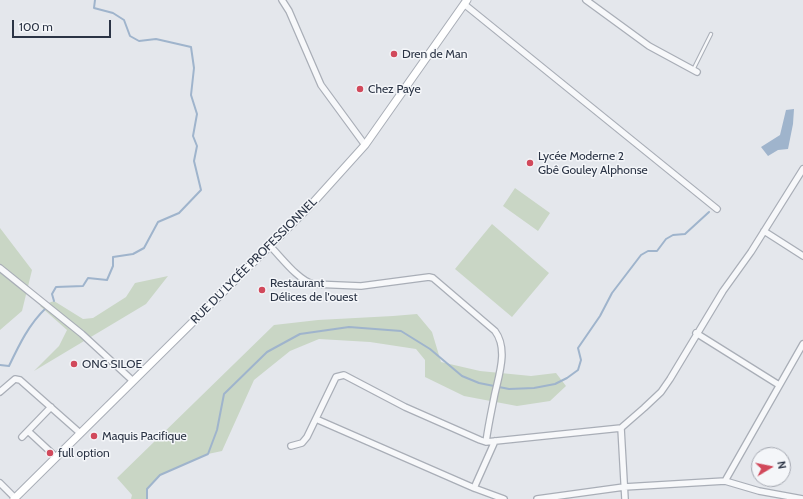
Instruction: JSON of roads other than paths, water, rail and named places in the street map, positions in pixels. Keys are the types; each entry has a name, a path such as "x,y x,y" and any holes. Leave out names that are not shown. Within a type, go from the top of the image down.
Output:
{"main road":[{"name":"RUE DU LYCÉE PROFESSIONNEL","path":"14,499 310,206 365,145 466,2"}],"street":[{"path":"282,0 289,11 320,85 365,145"},
{"path":"586,0 649,46 695,71"},
{"path":"466,2 717,209"},
{"path":"291,446 304,441 336,377 344,375 405,407 486,442 621,428 661,392 696,334 803,169"},
{"path":"764,231 803,256"},
{"path":"270,246 300,276 307,282 313,284 361,286 429,277 433,278 495,331 501,343 502,356 486,442"},
{"path":"0,268 82,334 133,382"},
{"path":"696,334 779,385"},
{"path":"725,481 803,344"},
{"path":"0,392 11,381 15,379 20,380 80,433"},
{"path":"22,437 51,407"},
{"path":"316,419 474,488 504,499"},
{"path":"621,428 625,499"},
{"path":"28,431 56,457"},
{"path":"474,488 495,441"},
{"path":"537,499 624,487 725,481 759,491 803,499"},
{"path":"0,483 14,499"}],"lane":[{"path":"695,71 711,34"}],"water":[{"path":"794,109 793,124 788,149 778,150 768,156 761,147 780,135 786,110"}],"waterway":[{"path":"54,301 52,294 56,287 83,286 88,278 107,280 113,266 113,257 133,254 144,248 158,222 179,213 201,190 194,161 197,146 193,136 197,114 191,95 194,68 191,47 156,39 139,41 130,36 124,20 113,13 94,8 95,0"},
{"path":"147,499 147,489 160,475 208,454 217,430 224,394 267,352 300,334 349,327 401,331 430,349 462,376 479,383 509,389 534,388 555,384 567,378 578,370 581,360 578,348 600,316 612,293 641,255 648,251 657,251 666,239 673,235 685,234 709,212"},
{"path":"0,365 9,366 29,328 46,308"}],"place":[{"name":"Dren de Man","path":"394,54"},
{"name":"Chez Paye","path":"360,89"},
{"name":"Lycée Moderne 2 Gbê Gouley Alphonse","path":"530,163"},
{"name":"Restaurant Délices de l'ouest","path":"262,290"},
{"name":"ONG SILOE","path":"74,364"},
{"name":"Maquis Pacifique","path":"94,436"},
{"name":"full option","path":"50,453"}]}
